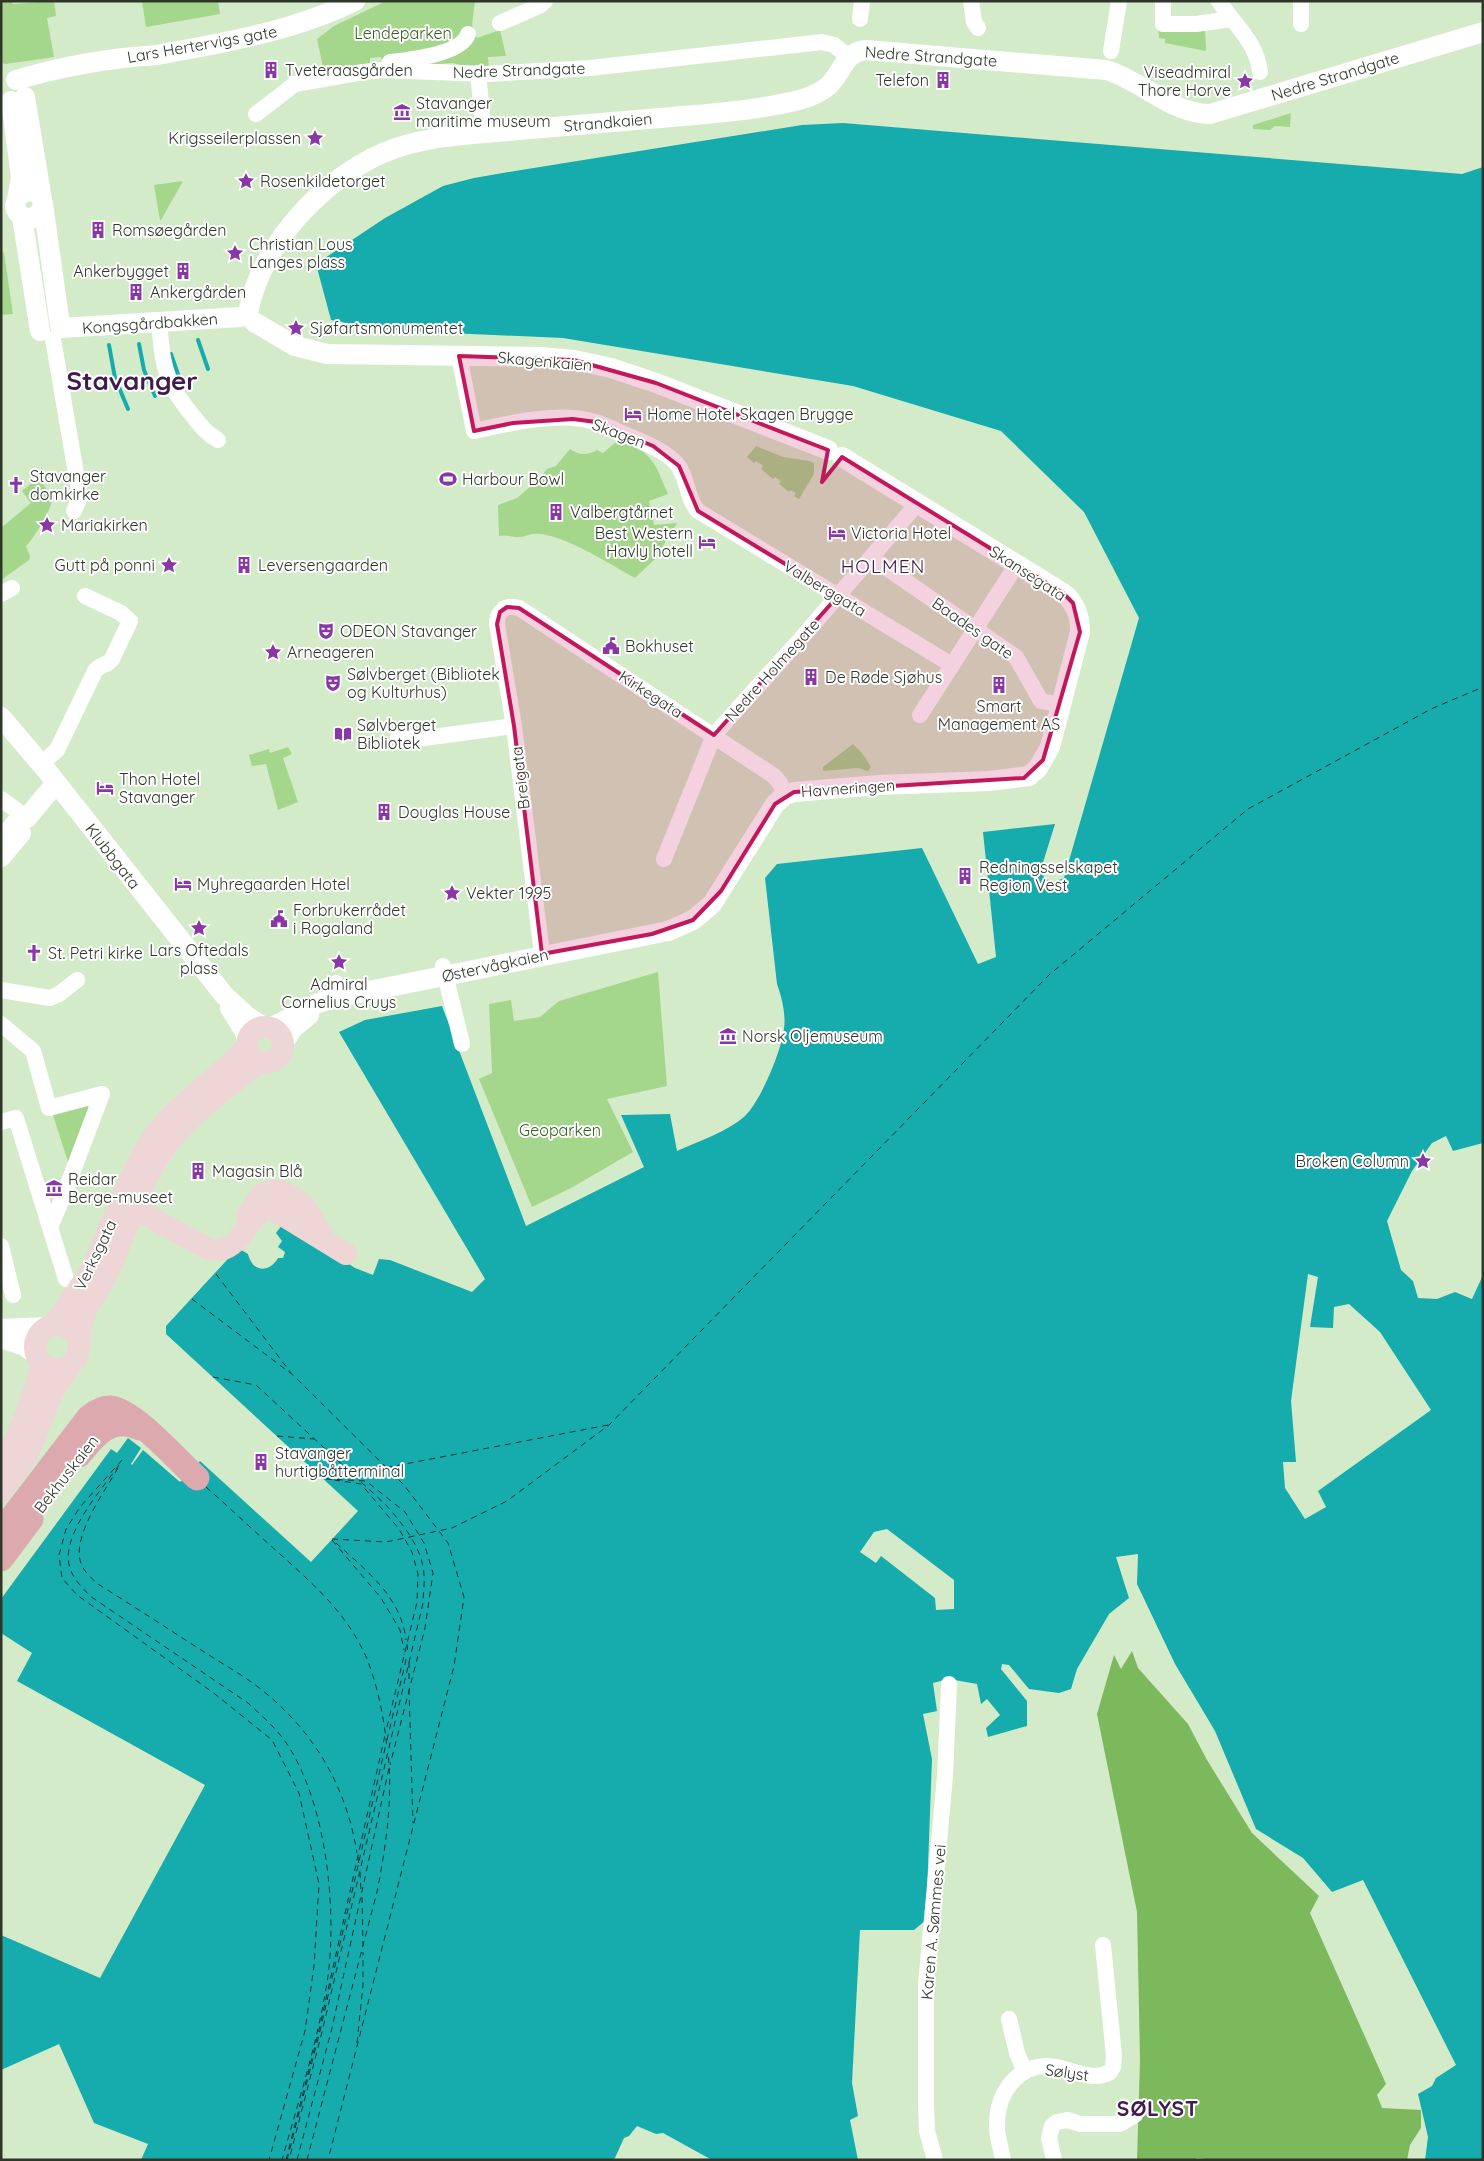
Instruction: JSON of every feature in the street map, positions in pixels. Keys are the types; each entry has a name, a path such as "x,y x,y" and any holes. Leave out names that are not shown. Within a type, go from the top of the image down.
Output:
{"main road":[{"path":"265,1027 276,1032 282,1045 281,1051 275,1059 266,1063 251,1051 252,1032 265,1027"},
{"name":"Verksgata","path":"79,1342 79,1329 82,1318 108,1272 151,1170 171,1140 193,1118 251,1051"},
{"name":"Verksgata","path":"50,1326 92,1269 135,1168 151,1140 171,1116 251,1051"},
{"path":"269,1191 285,1192 303,1204 338,1249 275,1209 267,1208 262,1210 233,1244 223,1250 216,1250 231,1241 262,1194 269,1191"},
{"name":"Verksgata","path":"135,1209 210,1249 216,1250"},
{"path":"1,1465 20,1430 34,1391 38,1359 36,1340 39,1333 50,1326 69,1328 75,1333 79,1342 77,1357 54,1390 25,1459 1,1492"},
{"path":"38,1359 55,1370 70,1366"},
{"name":"Bekhuskaien","path":"1,1532 89,1417 104,1409 122,1411 149,1433 197,1478"},
{"name":"Bekhuskaien","path":"1,1559 72,1464 100,1431 114,1424 122,1423 137,1426 149,1433"}],"street":[{"name":"Lars Hertervigs gate","path":"12,89 45,79 74,67 157,55 268,34 312,20 355,1"},
{"path":"500,24 539,6 545,1"},
{"path":"860,19 862,1"},
{"path":"971,1 974,22 978,28"},
{"path":"1111,51 1119,1"},
{"path":"1163,1 1163,24 1196,24 1232,19"},
{"path":"1219,1 1252,45 1258,59 1260,72"},
{"path":"1301,1 1301,24"},
{"name":"Nedre Strandgate","path":"256,114 297,83 363,72 382,70 478,74 590,68 822,42 834,45 849,57 858,51 871,50 1100,70 1120,75 1190,112 1210,114 1483,32"},
{"path":"382,70 390,62 414,60 441,52 464,41 468,34"},
{"name":"Strandkaien","path":"247,316 260,273 281,238 307,209 341,178 378,155 424,141 484,133 718,113 775,105 823,90 830,84 849,57"},
{"path":"478,74 484,133"},
{"path":"12,89 21,177 13,197 18,214 22,217 26,229 54,331"},
{"path":"12,89 43,202 54,331 79,491 79,499 74,511"},
{"path":"13,197 24,192 33,191 43,202"},
{"path":"1,216 35,218 41,212 43,202"},
{"name":"Kongsgårdbakken","path":"54,331 247,316"},
{"name":"Skagenkaien","path":"247,316 295,346 327,354 541,357 574,360 611,368 685,393 835,454"},
{"path":"160,322 163,358 170,385 177,397 204,429 218,440"},
{"name":"Skagen","path":"459,356 474,431 513,423 545,420 573,419 596,422 653,446 675,462 680,470 693,506 698,511"},
{"name":"Skansegata","path":"835,454 1063,592 1076,609 1080,632 1050,747 1043,760"},
{"name":"Nedre Holmegate","path":"664,859 714,735 872,558 917,504"},
{"name":"Valberggata","path":"698,511 952,665"},
{"name":"Baades gate","path":"872,558 1016,657 1041,701 1061,705"},
{"path":"920,715 1018,564"},
{"path":"41,764 56,750 95,671 100,665 112,660 130,621 121,614 84,596"},
{"name":"Kirkegata","path":"507,607 521,609 714,735 774,776 780,783 784,795"},
{"name":"Breigata","path":"507,607 500,612 497,624 514,726 542,954"},
{"name":"Klubbgata","path":"1,717 41,764 224,995 248,1017 265,1027"},
{"path":"398,737 416,739 514,726"},
{"name":"Havneringen","path":"652,934 682,926 712,904 764,820 784,795 801,790 1024,778 1038,768 1043,760"},
{"path":"1,857 24,829 27,818 56,783"},
{"path":"1,799 27,818"},
{"path":"1,841 16,823 27,818"},
{"name":"Østervågkaien","path":"265,1027 276,1025 318,1003 337,990 652,934"},
{"path":"444,971 462,1044"},
{"path":"1,990 50,998 59,994 77,980"},
{"name":"Østervågkaien","path":"282,1045 293,1028 337,990"},
{"name":"Klubbgata","path":"224,995 233,1016 245,1032 251,1051"},
{"path":"1,1024 33,1051 49,1108 102,1094 51,1225"},
{"path":"9,1120 51,1225 66,1279"},
{"path":"1,1246 13,1295"},
{"path":"1,1329 50,1326"},
{"path":"1,1338 25,1346 38,1359"},
{"name":"Karen A. Sømmes vei","path":"935,2160 927,2131 926,1984 945,1776 949,1684"},
{"name":"Sølyst","path":"1003,2160 996,2124 999,2105 1005,2090 1024,2070 1054,2066 1086,2075 1098,2076 1110,2072 1113,2067 1114,2056 1103,1945"},
{"path":"1009,2019 1017,2053 1024,2070"},
{"path":"1054,2160 1049,2138 1052,2126 1056,2122 1067,2120 1081,2124 1120,2124 1135,2115"}],"highlighted area":[{"path":"459,356 574,360 656,383 828,450 822,482 842,457 1063,593 1073,603 1080,632 1043,760 1024,778 794,792 775,804 721,891 693,920 652,934 542,954 514,726 497,624 500,612 507,607 519,608 714,735 838,596 698,511 679,466 653,446 596,422 573,419 513,423 474,431"}],"green space":[{"path":"1,1 11,1 13,4 54,1 56,16 47,18 54,57 6,64 1,63"},
{"path":"142,1 218,1 220,14 146,27"},
{"name":"Lendeparken","path":"386,1 475,1 472,25 477,38 500,30 506,56 488,57 489,68 470,68 453,63 391,67 380,57 370,58 370,67 324,72 317,39 334,26"},
{"path":"1158,28 1205,29 1206,51 1165,43 1165,39 1159,38"},
{"path":"1291,113 1290,127 1275,126 1270,130 1253,129 1253,125"},
{"path":"183,181 161,220 160,220 154,185"},
{"path":"1,249 4,253 13,314 1,315"},
{"path":"616,442 637,448 645,453 651,459 659,474 668,494 649,501 654,525 677,523 655,559 635,578 585,550 557,538 544,534 521,537 499,536 498,505 517,498 538,480 547,469 556,466 570,449 580,454 587,454 597,450 603,453"},
{"path":"756,446 783,457 814,463 814,474 799,499 794,496 796,493 790,490 789,492 779,484 781,481 775,477 773,479 761,469 763,466 756,461 754,463 747,457"},
{"path":"38,478 52,497 50,508 38,530 26,546 30,556 29,560 1,580 1,528 31,503 22,491"},
{"path":"853,744 862,753 871,767 868,771 858,768 823,771 823,767"},
{"path":"288,747 292,754 283,758 298,802 278,810 266,764 252,766 249,755 269,749 270,753"},
{"name":"Geoparken","path":"658,972 667,1086 607,1099 633,1152 571,1188 532,1207 479,1079 492,1073 489,1004 511,1000 514,1021 540,1017 559,1001"},
{"path":"88,1105 89,1113 69,1165 52,1112"},
{"path":"1132,1651 1138,1668 1188,1724 1207,1760 1252,1833 1319,1896 1310,1913 1386,2084 1377,2095 1382,2108 1421,2110 1421,2128 1410,2145 1407,2160 1216,2160 1196,2158 1196,2160 1137,2160 1140,2060 1137,1912 1097,1714 1114,1655 1121,1669"}],"water":[{"path":"843,123 1462,174 1483,167 1483,1143 1453,1151 1446,1136 1432,1143 1412,1171 1387,1221 1401,1270 1413,1281 1418,1298 1437,1299 1455,1292 1472,1299 1483,1275 1483,2160 1425,2160 1428,2137 1418,2094 1432,2086 1436,2078 1456,2065 1363,1880 1332,1892 1303,1858 1256,1829 1215,1731 1175,1664 1137,1584 1138,1554 1116,1557 1129,1598 1109,1614 1077,1669 1071,1689 1059,1693 1029,1689 1009,1665 1002,1664 1001,1669 1027,1701 1027,1726 988,1737 986,1728 1000,1715 987,1699 981,1704 977,1684 949,1679 933,1683 937,1711 923,1714 932,1759 926,1920 914,1930 860,1930 852,2083 858,2116 850,2120 858,2160 712,2160 663,2133 656,2134 637,2126 629,2136 624,2138 614,2160 141,2160 148,2144 94,2123 59,2044 1,2070 1,1935 100,1978 205,1785 17,1681 32,1653 1,1633 1,1599 111,1449 117,1453 128,1438 141,1448 132,1465 143,1450 180,1482 200,1461 311,1562 358,1511 166,1334 166,1326 238,1248 248,1254 254,1265 262,1269 271,1266 278,1258 283,1258 285,1252 278,1247 282,1241 276,1233 282,1225 291,1226 355,1268 373,1275 379,1259 390,1260 472,1292 485,1279 339,1032 365,1020 442,1006 526,1226 644,1167 621,1115 670,1114 677,1151 730,1127 751,1109 764,1088 779,1050 784,1029 784,1012 777,984 765,878 777,864 922,848 978,964 996,957 983,832 1055,824 1040,872 1046,879 1054,882 1064,878 1139,618 1084,512 1001,431 853,386 563,338 426,332 366,327 331,320 316,264 385,218 443,186 474,178 515,171 802,125","holes":["1308,1274 1318,1277 1310,1327 1333,1328 1334,1307 1349,1304 1380,1332 1431,1410 1318,1491 1326,1507 1305,1519 1285,1488 1283,1462 1296,1462 1291,1401","887,1529 954,1580 954,1609 936,1610 935,1598 881,1556 876,1563 860,1552 874,1532"]}],"waterway":[{"path":"198,340 208,369"},
{"path":"139,344 144,370 155,396"},
{"path":"109,345 115,378 128,409"},
{"path":"171,354 181,383"}],"ferry route":[{"path":"332,1539 386,1542 452,1528 507,1501 609,1425 1049,975 1248,809 1431,709 1483,687"},
{"path":"216,1274 291,1373"},
{"path":"192,1299 293,1375 404,1485 448,1543 464,1597 454,1666 328,2160"},
{"path":"213,1377 256,1385 385,1504 405,1528 416,1546 423,1565 424,1575 423,1603 322,2032 289,2160"},
{"path":"332,1478 608,1425"},
{"path":"277,1436 314,1439"},
{"path":"122,1460 80,1507 66,1529 59,1555 62,1578 77,1595 215,1694 272,1740 299,1793 319,1884 314,1966 305,2031 269,2160"},
{"path":"119,1465 92,1501 75,1530 68,1558 73,1575 90,1596 248,1703 269,1722 287,1744 300,1768 311,1795 319,1825 326,1856 331,1919 328,1976 314,2045 282,2160"},
{"path":"118,1468 86,1525 79,1549 83,1567 98,1584 247,1679 262,1690 298,1724 325,1762 336,1783 345,1805 357,1853"},
{"path":"326,1479 366,1481 405,1512 424,1543 433,1573 425,1628 390,1765"},
{"path":"334,1480 361,1484 399,1529 412,1552 418,1574 417,1602 386,1731"},
{"path":"206,1487 317,1589 350,1628 367,1659 374,1680 387,1748"},
{"path":"332,1540 381,1598 400,1630 404,1650"},
{"path":"336,1543 381,1586 390,1598 403,1625 406,1640"},
{"path":"407,1644 408,1655"},
{"path":"387,1740 406,1660 404,1654"},
{"path":"409,1662 409,1683"},
{"path":"409,1689 413,1823"},
{"path":"286,2160 319,2030 385,1735"},
{"path":"287,2160 320,2031 386,1744"},
{"path":"307,2160 377,1892 388,1822 390,1787 388,1752"},
{"path":"297,2160 332,2028 389,1768"},
{"path":"358,1857 359,1866"},
{"path":"360,1872 361,1891"},
{"path":"362,1897 363,1946"},
{"path":"357,2043 363,1985 363,1952"}],"place":[{"name":"Tveteraasgården","path":"271,70"},
{"name":"Telefon","path":"943,80"},
{"name":"Viseadmiral Thore Horve","path":"1245,81"},
{"name":"Stavanger maritime museum","path":"402,112"},
{"name":"Krigsseilerplassen","path":"315,138"},
{"name":"Rosenkildetorget","path":"246,181"},
{"name":"Romsøegården","path":"98,230"},
{"name":"Christian Lous Langes plass","path":"235,253"},
{"name":"Ankerbygget","path":"183,271"},
{"name":"Ankergården","path":"136,292"},
{"name":"Sjøfartsmonumentet","path":"296,328"},
{"name":"Home Hotel Skagen Brygge","path":"633,414"},
{"name":"Harbour Bowl","path":"448,479"},
{"name":"Stavanger domkirke","path":"16,485"},
{"name":"Valbergtårnet","path":"556,512"},
{"name":"Mariakirken","path":"47,525"},
{"name":"Victoria Hotel","path":"837,533"},
{"name":"Best Western Havly hotell","path":"707,542"},
{"name":"Gutt på ponni","path":"169,565"},
{"name":"Leversengaarden","path":"244,565"},
{"name":"ODEON Stavanger","path":"326,631"},
{"name":"Bokhuset","path":"611,646"},
{"name":"Arneageren","path":"273,652"},
{"name":"De Røde Sjøhus","path":"811,677"},
{"name":"Sølvberget (Bibliotek og Kulturhus)","path":"333,683"},
{"name":"Smart Management AS","path":"999,685"},
{"name":"Sølvberget Bibliotek","path":"343,734"},
{"name":"Thon Hotel Stavanger","path":"105,788"},
{"name":"Douglas House","path":"384,812"},
{"name":"Redningsselskapet Region Vest","path":"965,876"},
{"name":"Myhregaarden Hotel","path":"183,884"},
{"name":"Vekter 1995","path":"452,893"},
{"name":"Forbrukerrådet i Rogaland","path":"279,919"},
{"name":"Lars Oftedals plass","path":"199,928"},
{"name":"St. Petri kirke","path":"34,953"},
{"name":"Admiral Cornelius Cruys","path":"339,962"},
{"name":"Norsk Oljemuseum","path":"728,1036"},
{"name":"Broken Column","path":"1423,1161"},
{"name":"Magasin Blå","path":"198,1171"},
{"name":"Reidar Berge-museet","path":"54,1188"},
{"name":"Stavanger hurtigbåtterminal","path":"261,1462"}],"district":[{"name":"Stavanger","path":"132,380"},
{"name":"HOLMEN","path":"883,566"},
{"name":"SØLYST","path":"1158,2108"}]}
